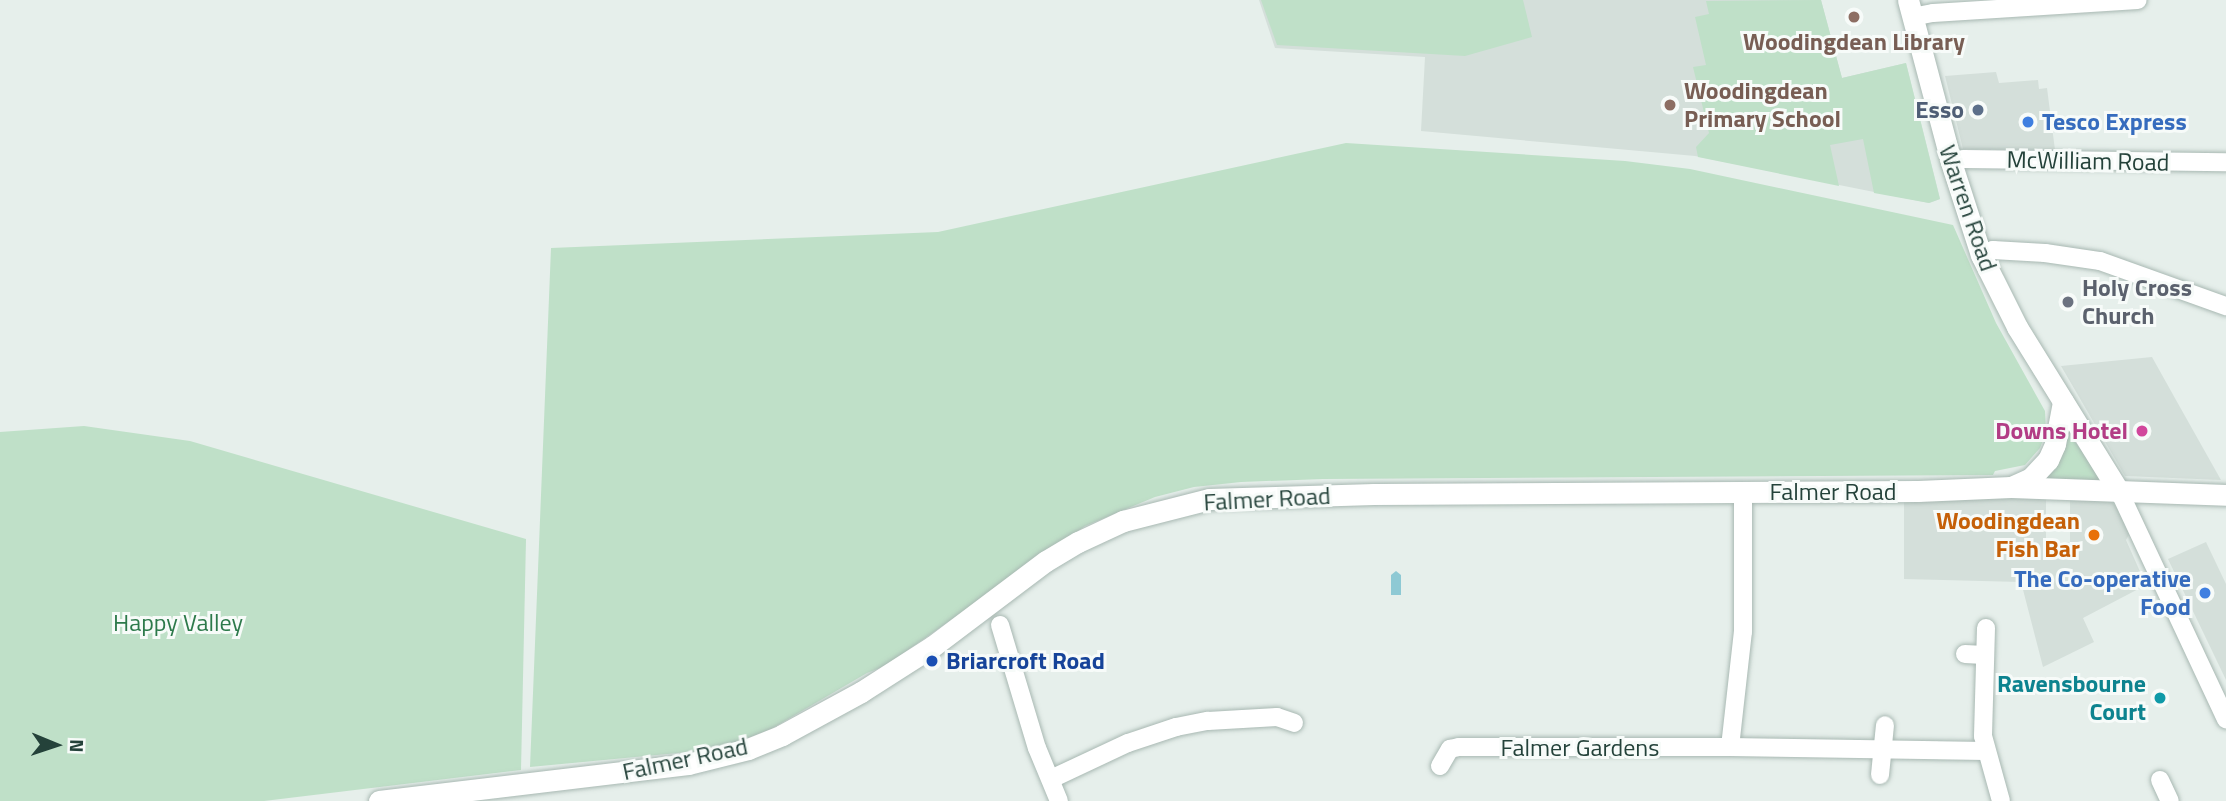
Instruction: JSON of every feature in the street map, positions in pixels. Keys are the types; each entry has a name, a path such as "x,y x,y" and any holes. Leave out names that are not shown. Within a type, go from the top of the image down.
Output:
{"main road":[{"name":"Warren Road","path":"1910,8 1951,162 1981,255 2017,327 2120,493"},
{"path":"2011,487 2031,478 2048,460 2055,444 2063,402"},
{"name":"Falmer Road","path":"379,801 688,764 748,749 782,735 860,692 933,646 1046,561 1078,542 1123,521 1182,505 1263,496 1918,492 2011,487 2226,495"}],"street":[{"path":"1910,8 1933,13 2138,0"},
{"name":"McWilliam Road","path":"1951,162 1964,159 2226,162"},
{"path":"1981,255 1993,250 2045,253 2100,261 2226,306"},
{"path":"1730,747 1743,632 1743,492"},
{"path":"2120,493 2226,719"},
{"path":"1000,625 1037,748 1059,801"},
{"path":"1986,628 1983,736 2001,801"},
{"path":"1965,654 1984,655"},
{"path":"1051,779 1128,743 1176,727 1208,721 1277,717 1294,723"},
{"path":"1880,775 1885,725"},
{"name":"Falmer Gardens","path":"1440,766 1447,753 1455,747 1986,751"},
{"path":"2160,780 2170,801"}],"shaded area":[{"name":"Woodingdean Primary School","path":"1259,0 1821,0 1842,78 1906,63 1940,199 1929,203 1695,156 1421,131 1425,57 1275,48"},
{"path":"1996,72 1999,83 2038,80 2039,89 2047,88 2055,150 1963,149 1945,76"},
{"path":"2152,357 2221,480 2125,476 2061,366"},
{"path":"1904,498 2046,498 2046,542 2070,542 2070,499 2109,500 2116,506 2130,533 2126,540 2146,585 2083,618 2094,642 2043,667 2021,582 1904,579"},
{"path":"2206,542 2226,584 2226,680 2168,559"}],"green space":[{"path":"1261,0 1523,0 1532,37 1465,56 1277,45"},
{"path":"1821,0 1842,78 1906,63 1940,199 1929,203 1874,193 1863,139 1830,145 1839,186 1698,157 1696,147 1709,133 1693,67 1706,65 1695,17 1709,14 1706,1"},
{"path":"1346,143 1625,161 1690,169 1953,225 1996,323 2045,411 2046,432 2040,448 2025,465 1995,471 1993,475 1323,479 1194,487 1155,497 1085,526 885,666 867,673 771,729 720,749 530,767 551,248 938,232"},
{"name":"Happy Valley","path":"84,426 190,441 526,539 521,770 264,801 0,801 0,432"},
{"path":"2067,432 2098,471 2103,483 2040,480"}],"water":[{"path":"1396,571 1401,575 1401,595 1391,595 1391,575"}],"place":[{"name":"Woodingdean Library","path":"1854,17"},
{"name":"Woodingdean Primary School","path":"1670,105"},
{"name":"Esso","path":"1978,110"},
{"name":"Tesco Express","path":"2028,122"},
{"name":"Holy Cross Church","path":"2068,302"},
{"name":"Downs Hotel","path":"2142,431"},
{"name":"Woodingdean Fish Bar","path":"2094,535"},
{"name":"The Co-operative Food","path":"2205,593"},
{"name":"Briarcroft Road","path":"932,661"},
{"name":"Ravensbourne Court","path":"2160,698"}]}
